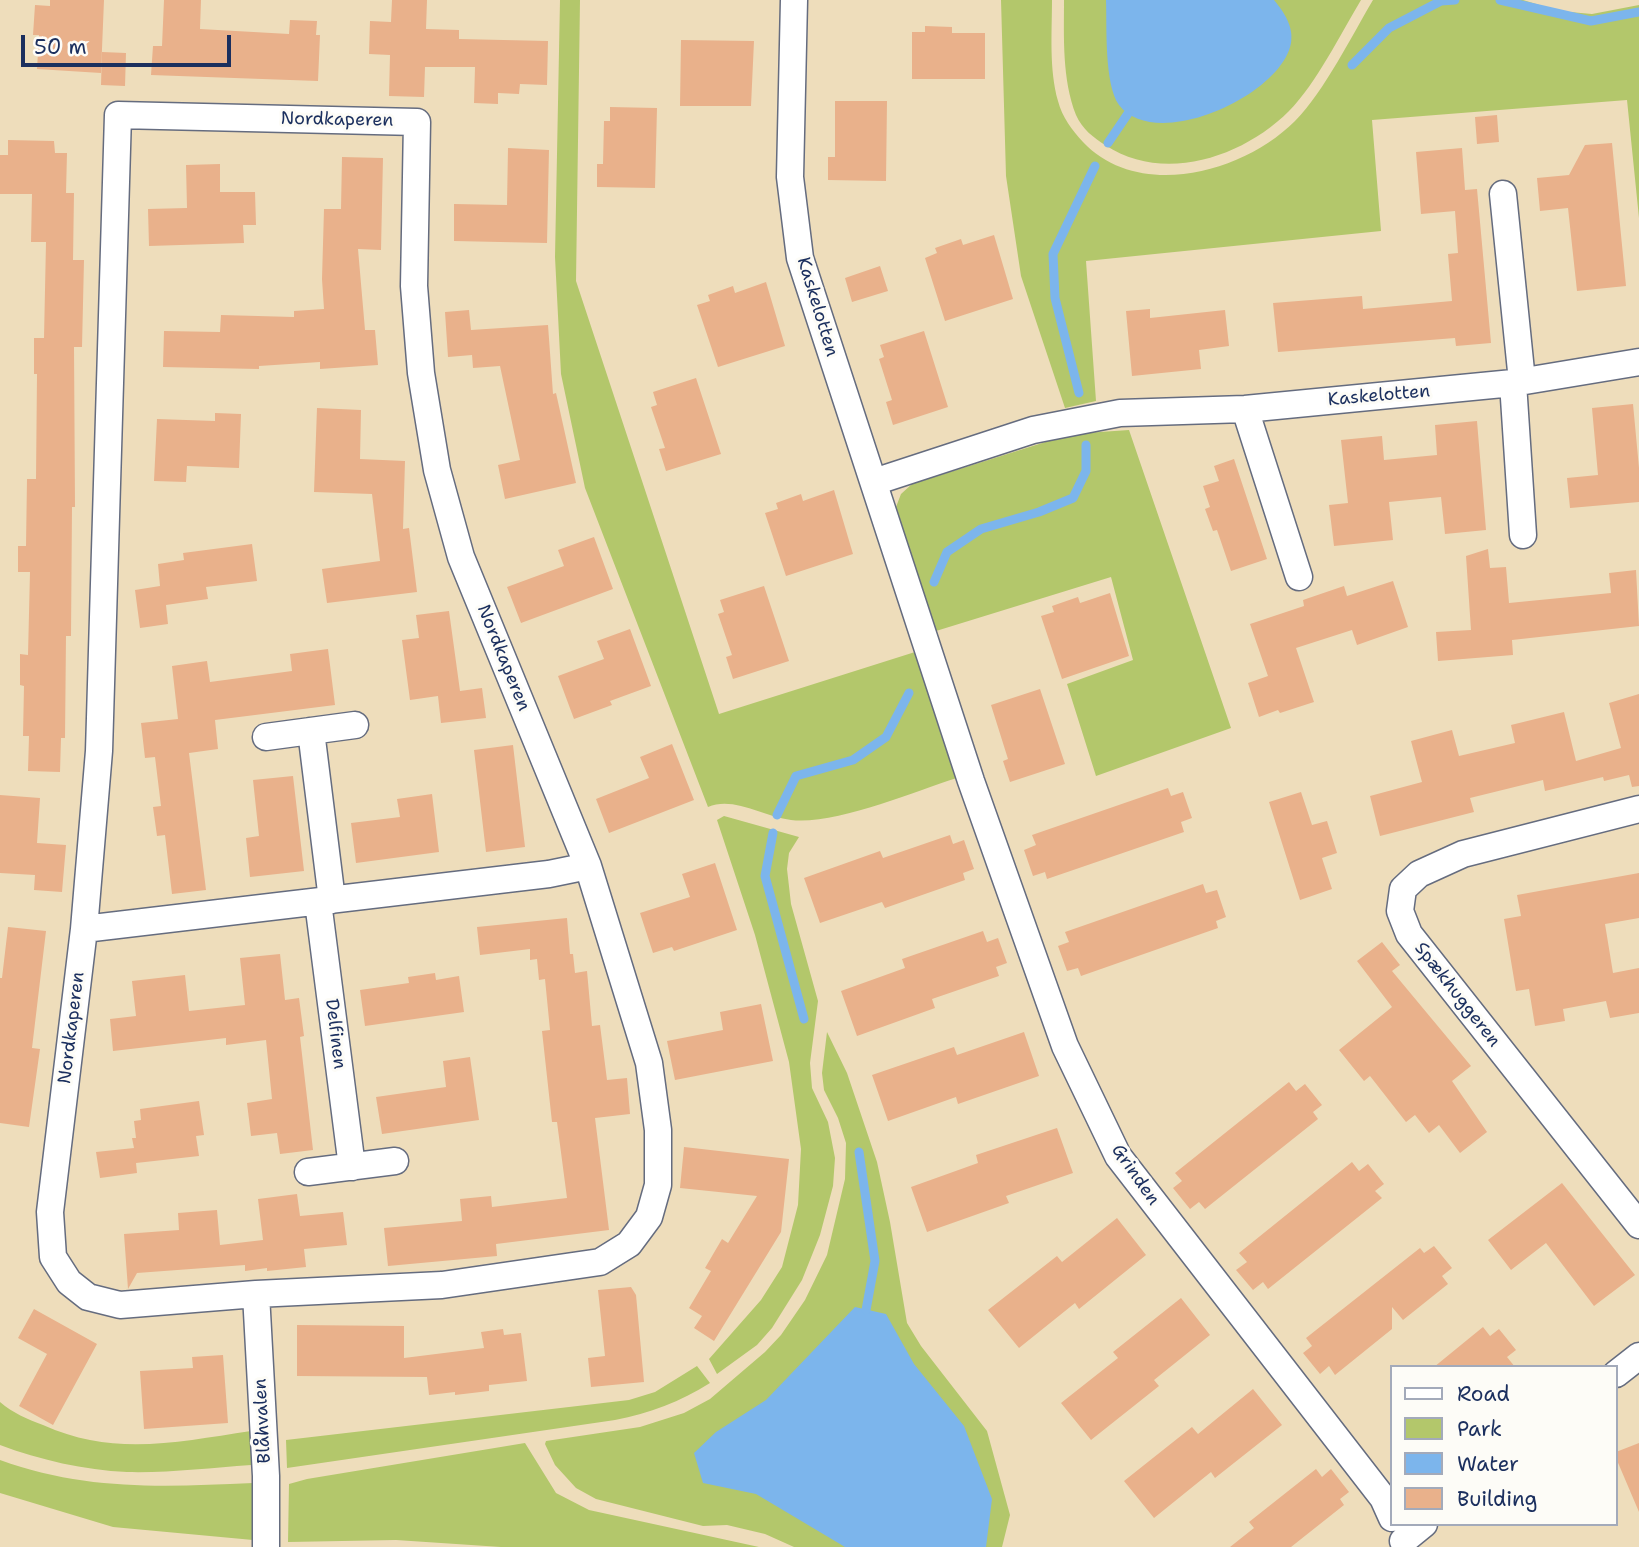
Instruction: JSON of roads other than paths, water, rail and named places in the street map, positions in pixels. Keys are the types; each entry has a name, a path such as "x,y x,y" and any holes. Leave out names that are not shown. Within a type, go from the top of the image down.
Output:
{"street":[{"name":"Kaskelotten","path":"794,0 790,177 800,258 971,781"},
{"name":"Nordkaperen","path":"118,115 417,122 414,286 421,373 437,470 461,557 589,866 649,1063 659,1130 658,1185 649,1217 629,1244 600,1262 442,1285 256,1294 120,1306 88,1297 69,1282 53,1257 50,1212 85,929 99,751 118,115"},
{"path":"1503,194 1518,382 1522,535"},
{"name":"Kaskelotten","path":"874,482 1021,434 1120,413 1245,408 1518,382 1639,362"},
{"path":"1245,408 1299,577"},
{"path":"266,737 355,725"},
{"name":"Delfinen","path":"311,731 352,1167"},
{"name":"Grinden","path":"971,781 1065,1046 1118,1156 1382,1498 1390,1514"},
{"name":"Spækhuggeren","path":"1639,809 1463,853 1419,874 1402,890 1400,911 1409,934 1639,1225"},
{"path":"85,929 549,874 589,866"},
{"path":"308,1172 395,1161"},
{"name":"Blåhvalen","path":"256,1294 266,1476 266,1547"},
{"path":"1618,1372 1639,1356"},
{"path":"1399,1532 1418,1526"}],"water":[{"path":"1106,0 1274,0 1290,26 1291,43 1283,63 1266,81 1216,112 1187,120 1160,123 1137,118 1119,105 1114,96 1107,54"},
{"path":"855,1307 886,1314 914,1364 964,1426 992,1499 986,1547 845,1547 756,1494 703,1483 694,1453 716,1432 766,1400"}],"waterway":[{"path":"1352,65 1389,28 1441,1 1455,0"},
{"path":"1500,0 1591,21 1639,12"},
{"path":"1108,143 1129,112"},
{"path":"1079,393 1055,298 1053,254 1095,166"},
{"path":"934,582 947,552 981,529 1039,512 1073,498 1086,471 1086,445"},
{"path":"777,815 796,776 853,760 886,737 909,693"},
{"path":"773,833 765,876 804,1019"},
{"path":"859,1152 875,1261 866,1310"}]}
